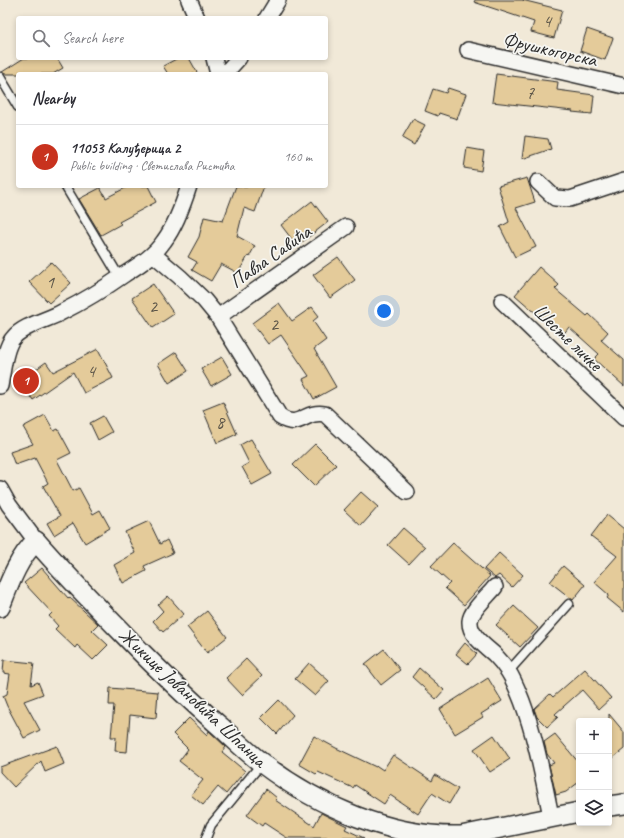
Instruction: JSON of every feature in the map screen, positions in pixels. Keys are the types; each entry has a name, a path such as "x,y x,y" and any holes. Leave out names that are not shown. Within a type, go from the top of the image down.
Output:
{"street":[{"path":"189,0 196,16"},
{"path":"268,16 278,0"},
{"name":"Фрушкогорска","path":"468,50 624,86"},
{"path":"214,60 218,72"},
{"path":"223,72 228,70 237,60"},
{"path":"538,182 555,198 570,198 624,181"},
{"path":"0,386 8,347 13,337 22,330 61,313 88,298 120,278 153,254 171,232 188,188"},
{"name":"Павла Савића","path":"218,317 346,227"},
{"path":"153,254 204,300 218,317 280,417 290,422 295,422 314,413 325,414 407,492"},
{"name":"Шесте личке","path":"502,301 624,418"},
{"name":"Жикице Јовановића Шпанца","path":"0,489 36,541 84,594 157,668 199,708 262,763 316,797 390,833 428,836 462,836 551,816 576,812"},
{"path":"0,607 19,564 28,548 36,541"},
{"path":"496,587 473,612 470,622 472,631 479,641 496,656 508,672 518,692 535,744 551,816"},
{"path":"612,806 624,804"}],"lane":[{"path":"0,77 16,104"},
{"path":"66,188 120,278"},
{"path":"508,672 569,604"},
{"path":"206,838 211,825 262,763"}],"building":[{"path":"475,0 522,0 562,10 554,38 531,32 534,22 474,2"},
{"path":"587,29 613,38 605,60 580,51"},
{"path":"21,60 58,60 63,68 56,72 16,72 16,74 5,74 2,72"},
{"path":"174,60 190,60 197,72 167,72 163,66"},
{"path":"496,74 558,82 557,90 594,95 592,114 492,102"},
{"path":"448,88 466,94 457,119 439,113 438,116 425,111 433,89 446,93"},
{"path":"413,119 425,125 414,145 402,138"},
{"path":"525,136 548,139 551,149 522,159"},
{"path":"467,148 484,151 481,171 464,168"},
{"path":"527,178 535,202 516,208 536,247 515,257 500,227 509,222 498,186"},
{"path":"100,188 106,198 125,188 149,188 156,202 119,222 121,224 101,235 79,199"},
{"path":"235,188 263,188 255,212 244,208 237,236 255,246 249,257 248,256 238,273 221,264 211,281 192,270 197,262 188,257 199,237 204,217 223,221"},
{"path":"312,201 328,222 297,246 281,225"},
{"path":"338,257 355,280 330,298 313,275"},
{"path":"51,262 71,283 49,303 29,282"},
{"path":"539,267 559,285 555,289 587,316 589,314 608,332 601,340 624,360 624,386 594,359 599,354 569,327 562,336 515,295"},
{"path":"153,284 174,314 153,328 132,298"},
{"path":"279,303 292,321 312,307 319,316 313,321 326,340 314,349 336,387 314,399 303,379 309,376 281,335 268,344 252,323"},
{"path":"98,349 113,378 84,393 73,372 33,400 20,381 46,362 53,372"},
{"path":"176,352 188,371 169,383 158,364"},
{"path":"222,357 232,374 211,386 201,369"},
{"path":"223,402 237,434 217,443 203,410"},
{"path":"45,415 54,431 58,429 71,453 57,460 73,491 79,488 93,514 100,510 110,528 85,543 73,523 54,535 47,523 60,516 43,486 48,483 35,458 15,465 10,452 33,444 23,427"},
{"path":"103,416 112,432 98,440 90,423"},
{"path":"251,439 272,474 252,485 242,467 249,463 240,445"},
{"path":"315,444 336,465 314,486 293,465"},
{"path":"361,492 378,507 361,526 344,510"},
{"path":"607,515 624,529 624,612 607,598 609,595 594,582 617,556 591,536"},
{"path":"149,521 160,544 167,540 173,553 144,566 146,571 123,583 114,565 135,553 125,532"},
{"path":"403,528 425,547 409,564 388,545"},
{"path":"453,543 490,576 464,605 445,588 450,583 431,566"},
{"path":"499,553 523,575 512,587 499,575 495,578 484,569"},
{"path":"563,566 585,585 573,600 550,582"},
{"path":"42,568 68,598 69,597 98,624 92,630 108,645 93,660 77,645 75,648 55,629 58,626 49,616 52,613 24,583"},
{"path":"168,596 184,614 163,632 153,621 163,611 158,605"},
{"path":"514,606 538,628 520,647 496,625"},
{"path":"207,611 227,637 207,653 187,627"},
{"path":"465,643 477,654 468,664 456,654"},
{"path":"384,649 400,670 381,685 365,664"},
{"path":"246,659 262,676 242,695 226,678"},
{"path":"4,660 34,663 31,685 38,682 43,694 24,701 40,730 24,738 3,696 7,694 10,674 3,673"},
{"path":"309,663 329,681 315,696 295,679"},
{"path":"419,668 444,690 436,699 412,677"},
{"path":"585,669 611,698 599,709 582,690 555,714 558,717 547,727 537,717 534,709 550,694 553,697"},
{"path":"488,678 502,701 481,714 483,717 455,734 440,709"},
{"path":"110,688 158,692 156,718 130,715 127,752 115,751 116,737 111,737 114,705 109,705"},
{"path":"279,700 293,715 277,734 261,718"},
{"path":"609,714 624,732 624,749 612,759 612,718 609,718"},
{"path":"189,718 207,735 209,731 226,747 222,752 245,771 226,794 218,787 203,805 191,795 203,780 179,761 188,749 173,734"},
{"path":"555,734 576,759 576,784 566,792 556,795 549,765 554,763 547,754 544,742"},
{"path":"494,735 510,759 490,772 474,749"},
{"path":"314,736 383,770 393,755 432,781 435,775 458,789 449,804 432,793 418,814 390,795 384,804 355,785 353,788 318,772 316,774 299,764"},
{"path":"57,746 64,764 45,772 41,761 14,787 0,772 0,767"},
{"path":"266,789 277,798 275,800 314,826 321,813 347,826 345,829 364,838 287,838 264,823 262,826 247,815"}],"place":[{"name":"11053 Калуђерица 2","path":"26,381"}]}
